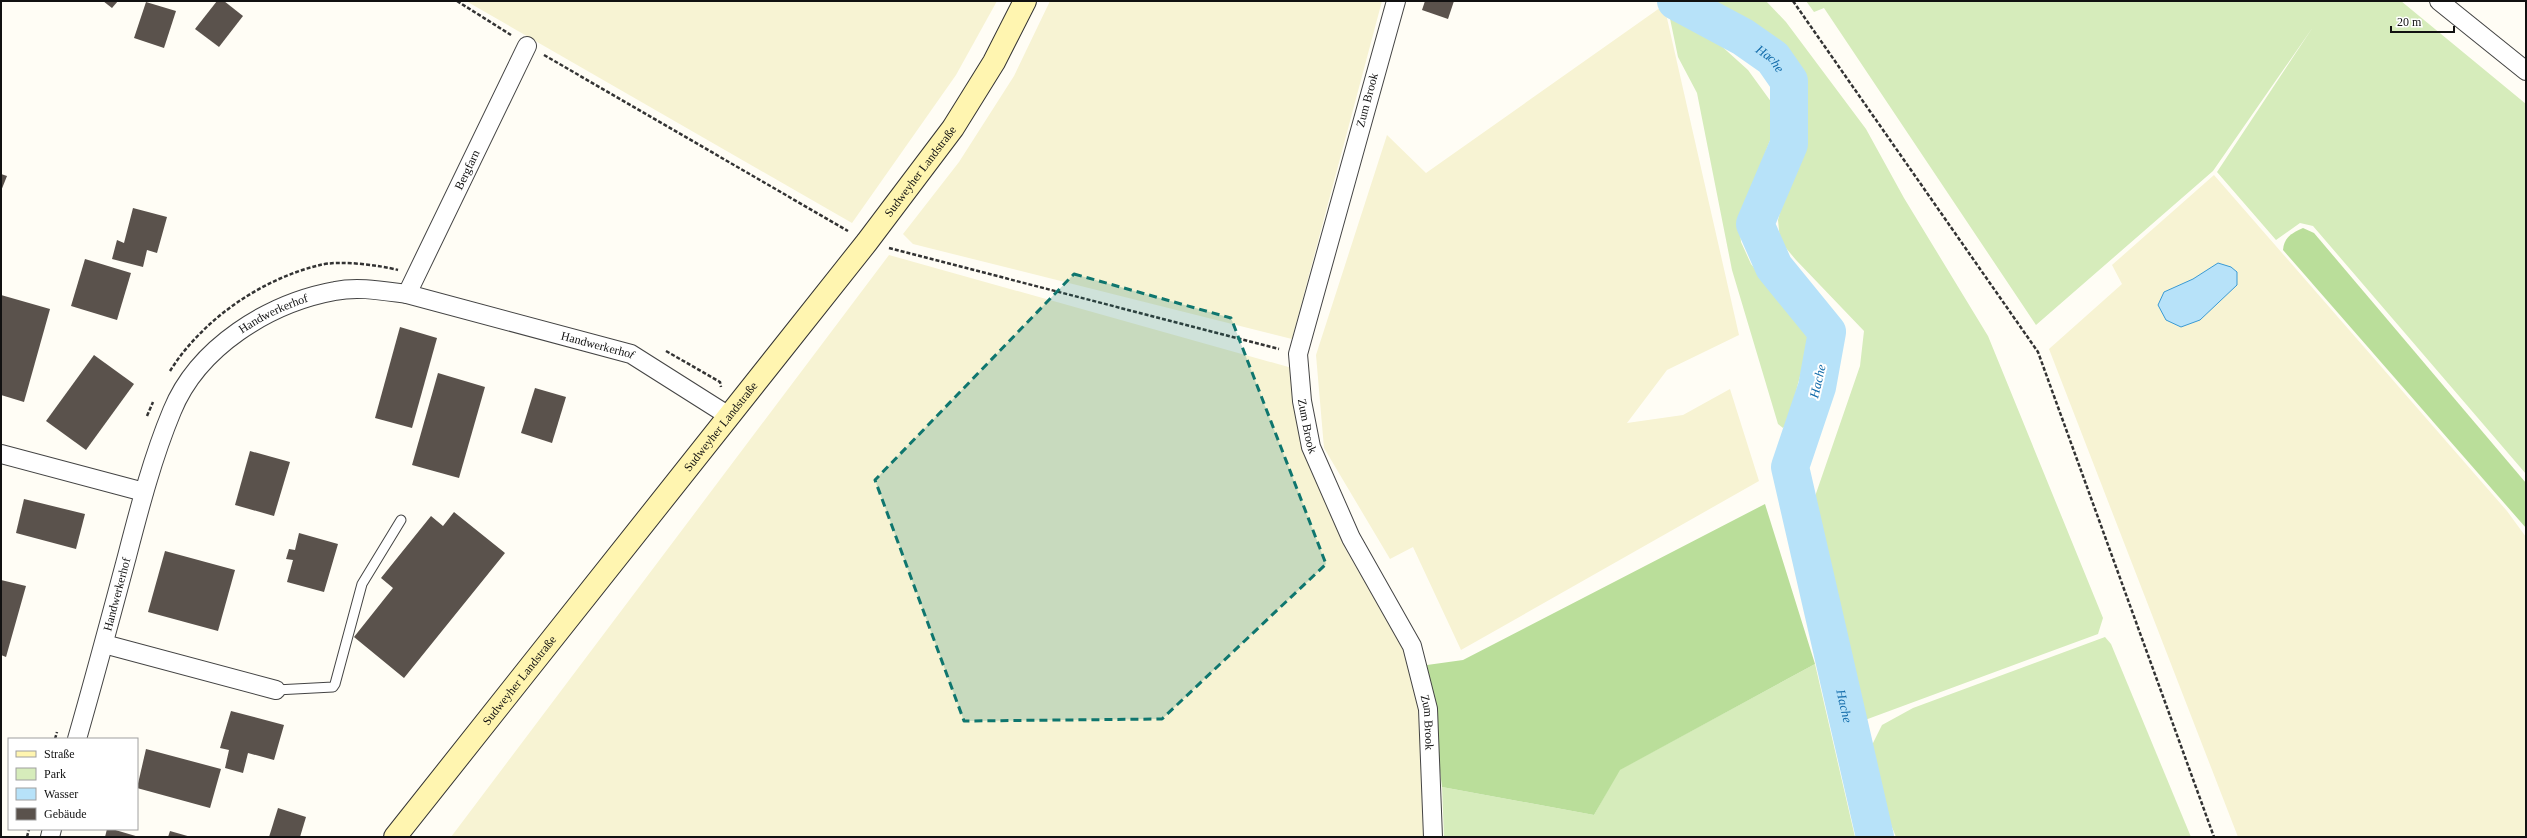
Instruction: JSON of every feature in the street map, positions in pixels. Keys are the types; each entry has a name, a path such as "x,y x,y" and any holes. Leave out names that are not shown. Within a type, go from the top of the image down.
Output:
{"main road":[{"name":"Sudweyher Landstraße","path":"395,837 867,242 953,128 994,62 1025,1"}],"street":[{"name":"Zum Brook","path":"1396,1 1298,354 1302,401 1311,448 1351,538 1412,646 1428,710 1433,837"},
{"path":"2439,1 2526,71"},
{"name":"Bergfarn","path":"407,294 527,46"},
{"name":"Handwerkerhof","path":"77,738 144,492 172,409 197,370 224,340 256,321 296,301 336,290 374,290 407,294 631,354 729,416"},
{"path":"1,454 144,492"},
{"path":"104,644 276,690"}],"lane":[{"path":"276,690 333,686 335,684 362,584 401,520"}],"path":[{"path":"457,1 527,46 867,242 1298,354"},
{"path":"1793,1 2038,352 2214,837"},
{"path":"167,375 184,349 210,325 235,305 272,282 321,264 377,265 416,275"},
{"path":"661,348 720,382 729,416"},
{"path":"145,422 156,394"},
{"path":"54,738 59,724"}],"highlighted area":[{"path":"1074,274 1231,318 1326,564 1162,719 964,721 875,480"}],"shaded area":[{"path":"466,1 997,1 956,75 852,223"},
{"path":"1050,1 1382,1 1292,339 913,244 903,234 959,162 1014,76"},
{"path":"1664,5 1739,335 1667,370 1627,423 1683,415 1730,389 1759,481 1461,650 1413,547 1390,559 1324,448 1316,355 1387,135 1426,173"},
{"path":"2214,175 2507,511 2526,537 2526,837 2238,837 2049,349 2122,284 2112,265"},
{"path":"889,255 1292,368 1302,448 1345,548 1404,650 1420,709 1424,837 451,837"}],"green space":[{"path":"1700,1 1766,1 1786,22 1866,129 1904,198 1988,336 2103,618 2098,634 1865,720 1811,508 1860,366 1864,331 1796,260 1780,241 1778,220 1786,189 1807,139 1807,107 1804,87 1788,61 1752,28"},
{"path":"1806,1 2401,1 2526,104 2526,474 2313,226 2300,223 2276,240 2217,172 2313,27 2213,171 2036,325 1824,8 1814,12"},
{"path":"1670,5 1676,5 1748,70 1772,103 1776,125 1739,220 1741,242 1751,264 1810,338 1788,422 1783,428 1778,424 1732,270 1697,93 1678,57 1668,9"},
{"path":"2303,228 2314,233 2526,483 2526,528 2283,250 2285,242 2289,236"},
{"path":"1765,504 1815,664 1620,770 1594,815 1442,787 1427,665 1463,660"},
{"path":"2105,637 2111,644 2191,837 1896,837 1878,793 1871,747 1882,725 1913,708"},
{"path":"1815,664 1855,837 1444,837 1442,787 1594,815 1619,770"}],"water":[{"path":"2218,263 2231,267 2237,272 2237,285 2200,320 2181,327 2166,320 2158,305 2164,292 2193,279"}],"building":[{"path":"103,1 118,1 112,8"},
{"path":"217,1 224,1 243,16 219,47 195,29"},
{"path":"1425,1 1454,1 1448,19 1422,10"},
{"path":"146,2 176,11 164,48 134,38"},
{"path":"1,174 7,176 1,191"},
{"path":"133,208 167,217 157,253 147,250 143,267 112,259 117,240 124,243"},
{"path":"85,259 131,273 117,320 71,306"},
{"path":"1,295 50,309 24,402 1,395"},
{"path":"400,327 437,338 412,428 375,418"},
{"path":"94,355 134,384 86,450 46,421"},
{"path":"438,373 485,387 459,478 412,465"},
{"path":"535,388 566,397 552,443 521,433"},
{"path":"250,451 290,462 274,516 235,505"},
{"path":"24,499 85,514 76,549 16,533"},
{"path":"454,512 505,553 404,678 354,637 393,588 381,578 431,516 443,526"},
{"path":"299,533 338,544 324,592 287,582 293,560 286,559 289,549 295,550"},
{"path":"165,551 235,570 218,631 148,612"},
{"path":"1,580 26,586 6,657 1,655"},
{"path":"231,711 284,725 274,760 248,753 243,773 225,768 229,750 220,748"},
{"path":"146,749 221,769 210,808 138,788"},
{"path":"278,808 306,817 300,837 269,837"},
{"path":"107,830 115,830 139,837 105,837"},
{"path":"170,831 191,837 168,837"}],"waterway":[{"name":"Hache","path":"1676,1 1743,37 1773,58 1789,81 1789,144 1755,224 1774,267 1827,332 1817,387 1790,467 1875,837"}]}
